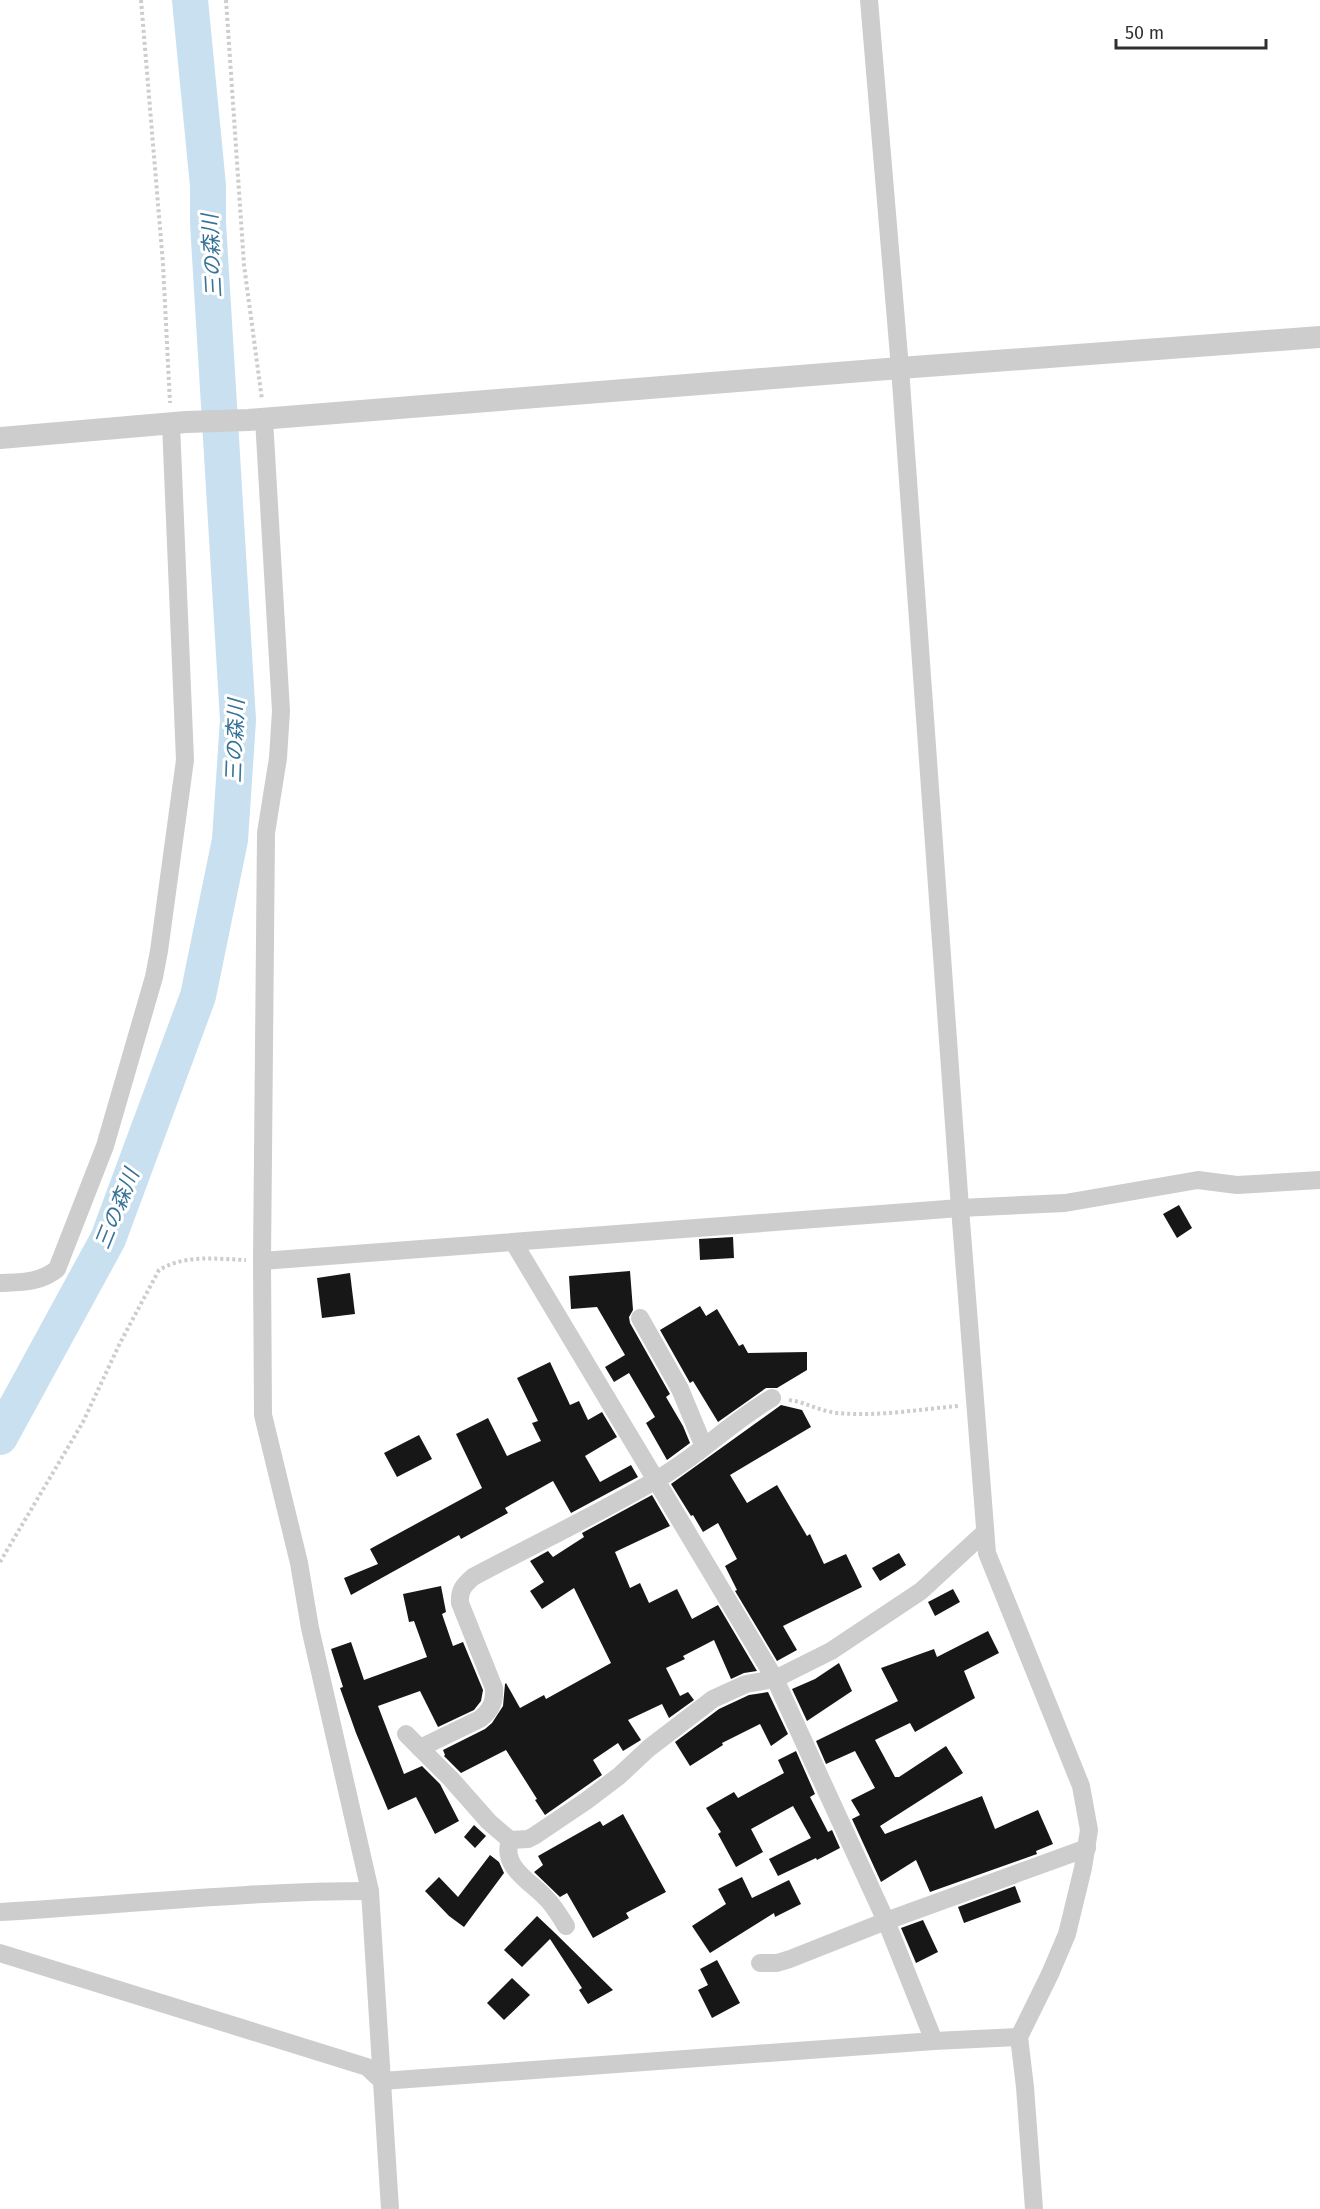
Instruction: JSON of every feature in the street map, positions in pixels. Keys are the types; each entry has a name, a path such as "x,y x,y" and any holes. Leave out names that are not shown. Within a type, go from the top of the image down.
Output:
{"street":[{"path":"869,0 900,368 987,1553 1081,1786 1089,1830 1074,1912 1067,1934 1019,2037 1026,2087 1035,2209"},
{"path":"0,438 1320,337"},
{"path":"256,419 281,711 278,758 266,833 263,1415 299,1563 310,1628 370,1891 390,2209"},
{"path":"0,1283 31,1282 42,1279 57,1269 105,1146 135,1046 159,951 185,760 178,423"},
{"path":"262,1261 960,1208 1065,1203 1198,1180 1237,1185 1320,1180"},
{"path":"514,1243 774,1679 886,1921 934,2041"},
{"path":"640,1318 680,1389 704,1447"},
{"path":"420,1748 480,1719 489,1711 495,1698 495,1688 460,1603 460,1592 464,1585 482,1572 656,1480 704,1447 748,1412 772,1398"},
{"path":"406,1734 451,1779 489,1822 510,1840 528,1839 619,1776 657,1742 713,1699 754,1681 774,1679 831,1651 921,1591 985,1532"},
{"path":"510,1840 507,1850 509,1859 518,1874 547,1899 566,1926"},
{"path":"760,1963 777,1963 790,1959 886,1921 1086,1848"},
{"path":"0,1912 327,1891 370,1891"},
{"path":"0,1953 367,2067 382,2081 934,2041 1019,2037"}],"path":[{"path":"141,0 178,423"},
{"path":"226,0 256,419"},
{"path":"0,1562 83,1422 120,1343 159,1270 186,1259 262,1261"},
{"path":"772,1398 800,1401 835,1413 861,1415 975,1405"}],"building":[{"path":"1179,1205 1192,1228 1177,1238 1163,1214"},
{"path":"733,1237 734,1258 700,1260 699,1239"},
{"path":"630,1271 633,1310 629,1317 630,1323 670,1394 666,1397 690,1443 667,1460 646,1423 655,1417 629,1373 614,1382 605,1367 625,1355 597,1307 571,1309 569,1276"},
{"path":"350,1273 355,1314 322,1318 317,1278"},
{"path":"700,1306 706,1316 717,1309 739,1346 743,1344 748,1353 807,1352 807,1370 777,1388 766,1388 718,1422 693,1381 690,1383 660,1330"},
{"path":"550,1362 570,1405 579,1401 588,1420 602,1412 617,1437 585,1456 600,1482 631,1465 638,1477 571,1513 553,1481 505,1508 508,1513 461,1539 459,1535 351,1595 344,1578 378,1564 370,1549 482,1488 456,1434 488,1418 507,1456 541,1441 532,1423 538,1421 517,1378"},
{"path":"781,1405 802,1410 811,1427 730,1475 747,1503 777,1485 807,1536 810,1534 824,1564 846,1554 862,1587 783,1626 797,1650 777,1661 735,1591 737,1590 725,1566 737,1559 718,1523 703,1532 671,1484"},
{"path":"419,1435 432,1459 397,1477 384,1453"},
{"path":"652,1495 670,1526 615,1552 630,1588 640,1583 649,1603 677,1589 692,1619 718,1605 757,1671 744,1673 731,1679 714,1640 683,1656 685,1659 666,1668 680,1696 688,1692 694,1700 669,1718 662,1704 628,1720 641,1740 623,1751 618,1743 593,1760 602,1775 545,1815 506,1750 461,1773 444,1756 443,1750 485,1729 492,1723 503,1706 506,1683 520,1708 544,1695 546,1699 611,1663 574,1588 542,1609 530,1591 544,1582 530,1561 548,1551 553,1557 584,1537 582,1533"},
{"path":"899,1553 906,1565 880,1581 872,1568"},
{"path":"441,1586 446,1612 442,1614 453,1646 463,1642 483,1690 481,1701 474,1710 438,1727 420,1691 378,1706 404,1774 422,1766 440,1784 459,1821 435,1834 416,1797 388,1810 340,1688 343,1687 331,1649 351,1642 364,1680 427,1657 414,1621 409,1622 403,1594"},
{"path":"953,1589 960,1602 935,1616 928,1602"},
{"path":"988,1631 999,1653 964,1671 975,1698 915,1732 910,1723 875,1740 895,1777 899,1777 946,1746 963,1773 880,1826 885,1834 982,1796 995,1829 1038,1810 1053,1844 1036,1851 1037,1854 930,1892 916,1860 881,1882 852,1819 860,1815 851,1800 875,1788 855,1751 826,1764 816,1741 898,1701 881,1668 934,1649 937,1657"},
{"path":"839,1663 852,1691 807,1721 792,1689 815,1679"},
{"path":"768,1692 788,1734 771,1746 760,1724 722,1743 723,1745 690,1766 675,1742 719,1709 749,1695"},
{"path":"796,1751 815,1794 810,1797 828,1832 832,1830 840,1848 778,1876 769,1859 811,1838 793,1806 751,1829 763,1852 736,1867 718,1834 721,1832 706,1808 734,1792 738,1798 784,1773 778,1760"},
{"path":"623,1814 666,1892 626,1913 629,1918 593,1938 567,1893 560,1897 534,1872 543,1865 538,1856 600,1821 603,1826"},
{"path":"474,1825 486,1836 475,1848 464,1837"},
{"path":"490,1855 499,1862 504,1873 464,1927 449,1916 425,1891 439,1877 458,1897"},
{"path":"742,1877 752,1898 789,1880 801,1904 775,1917 774,1913 710,1953 692,1926 726,1904 718,1889"},
{"path":"1015,1886 1021,1902 964,1923 958,1907"},
{"path":"537,1916 613,1990 588,2004 579,1990 582,1988 550,1939 522,1967 504,1950"},
{"path":"923,1920 938,1952 916,1963 901,1928"},
{"path":"717,1960 740,2003 712,2018 698,1990 708,1985 700,1969"},
{"path":"512,1978 530,1995 504,2020 487,2003"}],"waterway":[{"name":"三の森川","path":"0,1437 108,1239 198,996 230,840 238,720 208,223 208,186 190,0"}]}
